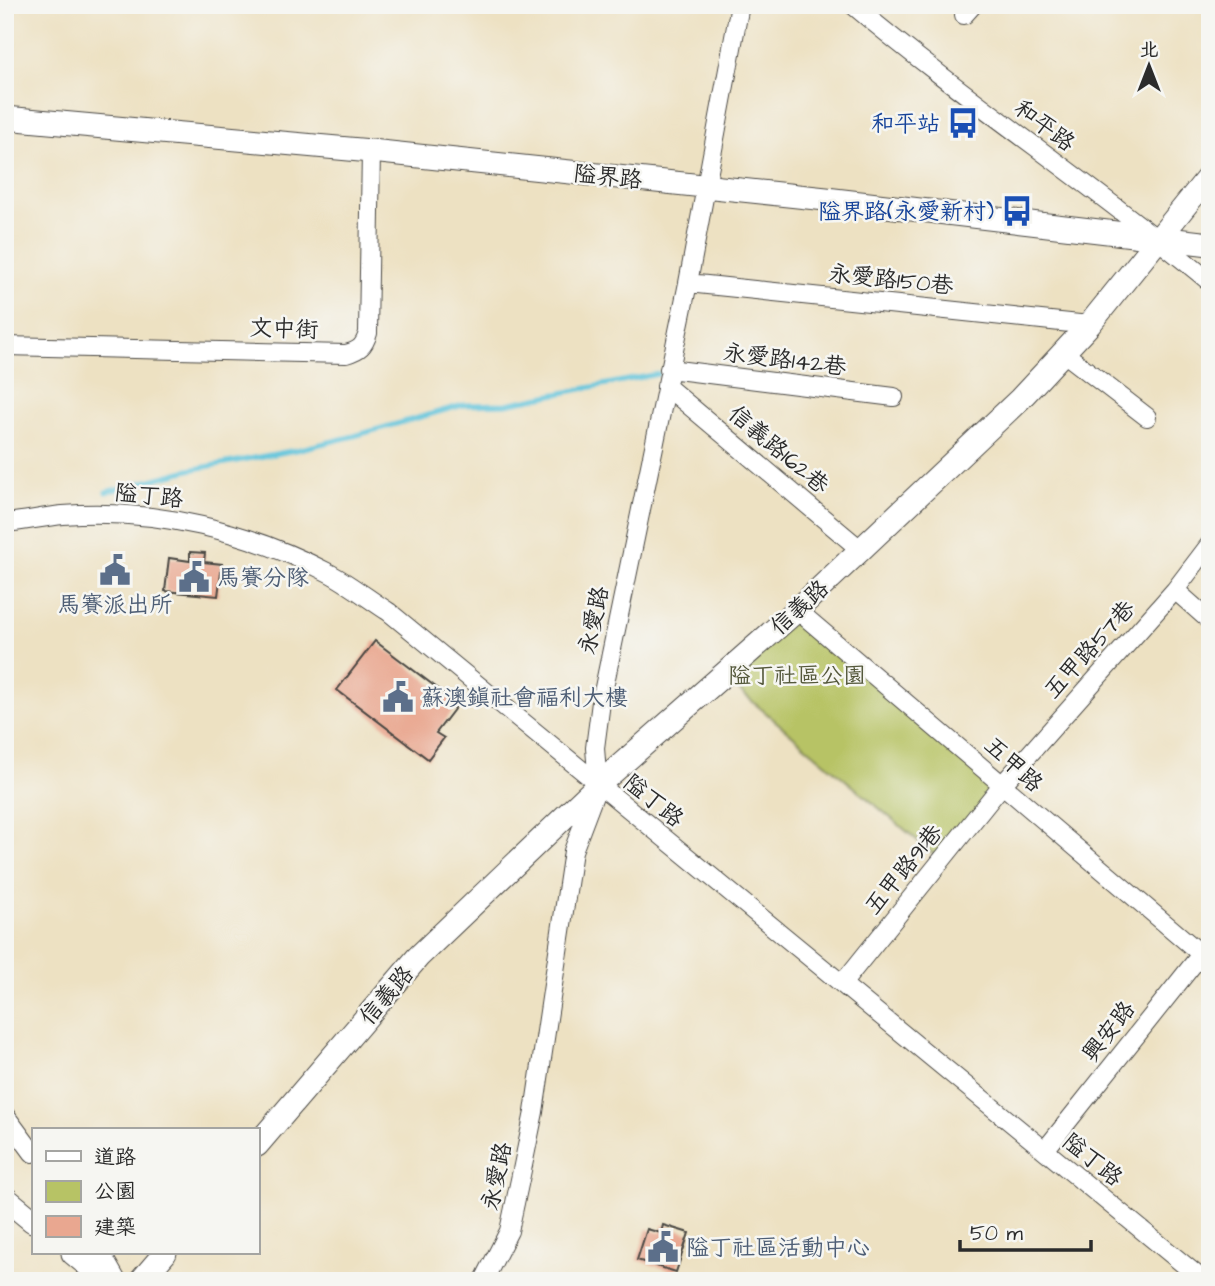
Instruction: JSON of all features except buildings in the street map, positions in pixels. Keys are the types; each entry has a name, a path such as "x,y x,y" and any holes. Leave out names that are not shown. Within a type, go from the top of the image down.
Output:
{"street":[{"name":"永愛路","path":"484,1280 509,1231 534,1112 573,850 598,786 595,748 601,702 688,283 740,5"},
{"name":"和平路","path":"853,5 924,65 1158,239 1210,282"},
{"name":"隘界路","path":"5,118 370,151 826,199 1210,244"},
{"name":"文中街","path":"5,346 346,354 358,351 365,344 368,332 370,151"},
{"name":"信義路","path":"259,1143 418,957 598,786 797,610 1020,399 1089,325 1210,175"},
{"name":"永愛路150巷","path":"688,283 1089,325"},
{"path":"1064,353 1147,417"},
{"name":"永愛路142巷","path":"667,378 894,397"},
{"name":"信義路162巷","path":"667,378 861,550"},
{"name":"隘丁路","path":"5,523 64,515 110,514 168,519 214,528 279,550 332,575 389,612 1204,1281"},
{"name":"五甲路57巷","path":"1002,785 1175,590 1210,544"},
{"path":"1175,590 1210,621"},
{"name":"五甲路","path":"797,610 1015,799 1205,948"},
{"name":"五甲路91巷","path":"842,984 1002,785"},
{"name":"興安路","path":"1045,1150 1205,948"},
{"path":"5,1115 32,1152"},
{"path":"5,1198 32,1219"},
{"path":"74,1254 107,1281"},
{"path":"102,1254 117,1281"},
{"path":"141,1281 164,1254"}],"green space":[{"name":"隘丁社區公園","path":"797,610 1002,785 942,861 722,676"}],"waterway":[{"path":"106,492 189,470 354,436 463,405 506,404 658,374"}],"place":[{"name":"和平站","path":"963,123"},
{"name":"隘界路(永愛新村)","path":"1017,211"},
{"name":"馬賽派出所","path":"115,570"},
{"name":"馬賽分隊","path":"194,577"},
{"name":"蘇澳鎮社會福利大樓","path":"398,697"},
{"name":"隘丁社區活動中心","path":"663,1247"}]}
